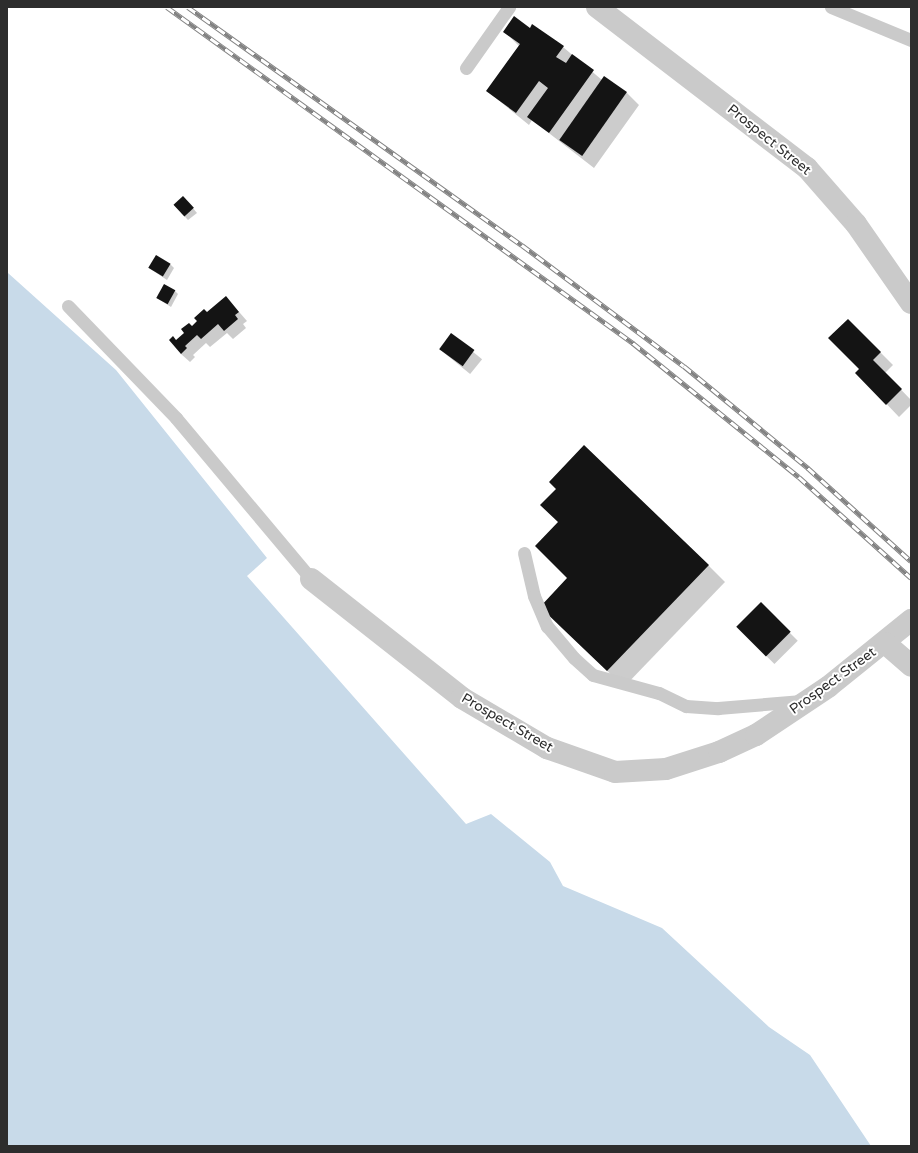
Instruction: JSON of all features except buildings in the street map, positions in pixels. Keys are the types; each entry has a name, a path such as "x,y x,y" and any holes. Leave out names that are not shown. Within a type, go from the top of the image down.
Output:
{"street":[{"name":"Prospect Street","path":"597,7 807,168 856,224 911,303"},
{"name":"Prospect Street","path":"311,579 462,698 547,748 615,772 666,769 720,752 756,735 807,701 885,644 911,620"},
{"path":"885,644 911,666"}],"lane":[{"path":"466,68 509,7"},
{"path":"831,7 911,40"},
{"path":"68,306 176,418 311,579"},
{"path":"524,554 534,596 547,626 574,658 593,675 659,693 686,706 718,708 807,701"}],"water":[{"path":"7,268 8,273 116,370 267,558 247,576 466,824 491,814 550,862 563,886 662,928 769,1027 810,1055 871,1146 7,1146"}],"railway":[{"path":"167,7 633,343 799,477 911,578"},
{"path":"188,7 522,245 684,366 808,468 911,561"}]}
